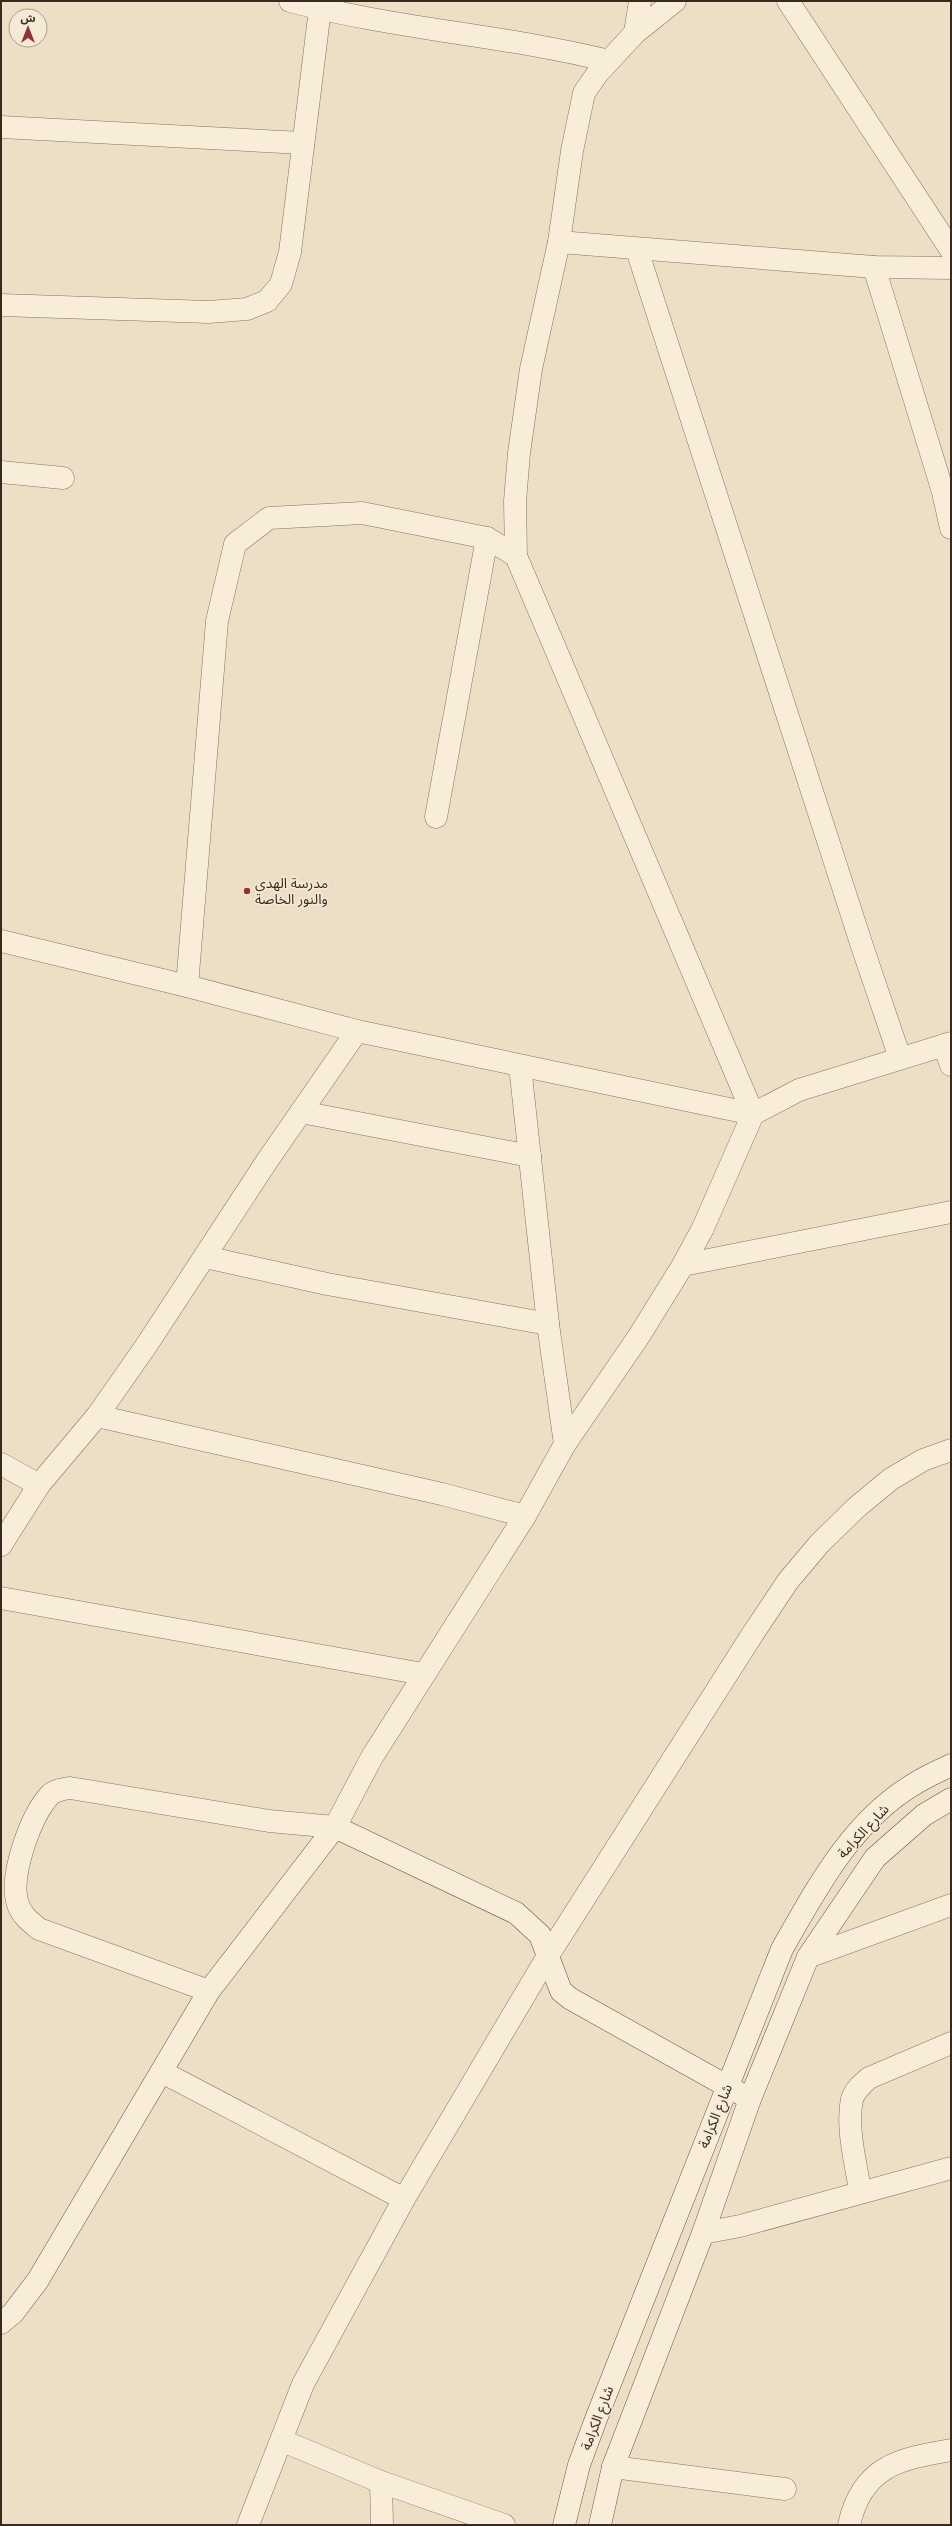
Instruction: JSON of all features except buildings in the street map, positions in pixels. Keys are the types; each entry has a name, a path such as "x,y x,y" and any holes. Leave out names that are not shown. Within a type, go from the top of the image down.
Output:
{"street":[{"path":"290,1 320,9 540,46 610,61"},
{"path":"635,34 640,1"},
{"path":"675,1 635,34 597,74 584,93 572,151 559,242 531,369 518,453 515,500 516,556 753,1114"},
{"path":"788,1 951,250"},
{"path":"1,304 209,312 247,309 267,301 281,284 287,270 320,9"},
{"path":"1,127 303,143"},
{"path":"559,242 638,250 874,267 951,268"},
{"path":"638,250 863,949 900,1058"},
{"path":"874,267 928,442 951,528"},
{"path":"1,472 63,478"},
{"path":"187,986 216,621 235,544 269,518 362,513 487,538 516,556"},
{"path":"436,817 487,538"},
{"path":"1,941 187,986 358,1031 753,1114"},
{"path":"1,1545 40,1485 97,1416 301,1112 358,1031"},
{"path":"1,2323 13,2313 38,2280 209,1991 335,1827 372,1757 525,1516 565,1444 639,1336 683,1265 703,1228 753,1114 799,1090 900,1058 949,1051"},
{"path":"520,1066 548,1324 565,1444"},
{"path":"301,1112 530,1156"},
{"path":"683,1265 951,1212"},
{"path":"205,1257 327,1284 548,1324"},
{"path":"97,1416 435,1492 525,1516"},
{"path":"248,2525 265,2478 283,2441 303,2384 404,2199 549,1954 788,1581 820,1543 857,1507 891,1479 923,1460 951,1450"},
{"path":"1,1464 40,1485"},
{"path":"1,1598 424,1674"},
{"name":"شارع الكرامة","path":"564,2525 572,2487 596,2419 726,2087 782,1949 816,1889 842,1850 881,1809 915,1783 951,1765"},
{"path":"209,1991 39,1928 21,1912 16,1900 16,1879 23,1849 37,1816 50,1795 59,1790 70,1788 269,1821 335,1827 516,1913 540,1935 549,1954 561,1991 571,1999 726,2087 750,2099"},
{"name":"شارع الكرامة","path":"600,2525 613,2467 703,2233 750,2099 808,1957 875,1858 924,1815 951,1799"},
{"path":"808,1957 951,1905"},
{"path":"860,2191 851,2114 852,2098 858,2088 869,2078 951,2043"},
{"path":"162,2072 404,2199"},
{"path":"703,2233 740,2226 860,2191 951,2168"},
{"path":"283,2441 381,2482 504,2525"},
{"path":"849,2525 860,2494 880,2470 912,2456 951,2450"},
{"path":"613,2467 785,2489"},
{"path":"381,2482 382,2525"}],"place":[{"name":"مدرسة الهدى والنور الخاصة","path":"247,891"}]}
